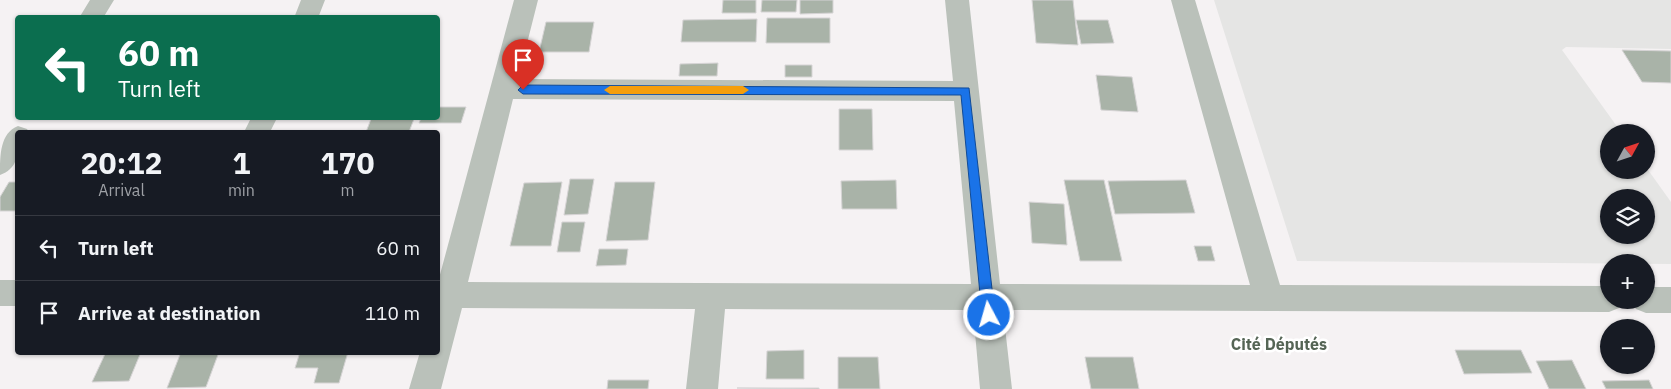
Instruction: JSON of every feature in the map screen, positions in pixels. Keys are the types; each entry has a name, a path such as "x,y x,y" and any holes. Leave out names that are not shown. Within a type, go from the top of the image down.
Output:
{"street":[{"path":"94,15 102,0"},
{"path":"307,15 313,0"},
{"path":"440,326 444,295 504,90 526,0"},
{"path":"957,0 996,389"},
{"path":"1184,0 1269,298"},
{"path":"504,90 965,90"},
{"path":"0,164 15,141"},
{"path":"0,293 15,293"},
{"path":"444,295 1600,299"},
{"path":"702,389 711,296"},
{"path":"1655,300 1671,300"},
{"path":"425,389 434,355"}],"shaded area":[{"path":"1214,0 1671,0 1671,49 1566,47 1562,50 1615,124 1600,124 1600,179 1655,179 1671,202 1671,264 1655,264 1655,254 1600,254 1600,263 1297,261"}],"building":[{"path":"723,0 756,0 756,13 722,13"},
{"path":"762,0 797,0 796,12 761,12"},
{"path":"800,0 833,0 833,13 800,14"},
{"path":"1032,0 1073,0 1078,45 1036,43"},
{"path":"767,18 830,18 830,43 766,43"},
{"path":"757,19 756,42 681,42 683,20"},
{"path":"1076,20 1108,20 1114,43 1081,44"},
{"path":"546,22 594,22 589,52 539,52"},
{"path":"1622,50 1671,51 1671,83 1642,82"},
{"path":"718,63 717,76 679,76 680,64"},
{"path":"785,65 812,65 812,77 785,77"},
{"path":"1096,75 1132,77 1138,112 1101,110"},
{"path":"440,107 466,107 461,123 419,123 420,120 440,120"},
{"path":"839,109 872,109 873,150 839,150"},
{"path":"371,120 414,120 410,130 367,130"},
{"path":"570,179 594,179 588,214 564,215"},
{"path":"896,180 897,209 842,209 841,181"},
{"path":"1064,180 1104,180 1122,261 1080,261"},
{"path":"1186,180 1195,213 1115,214 1108,181"},
{"path":"9,182 15,182 15,211 0,211 0,197"},
{"path":"562,182 551,246 510,246 524,183"},
{"path":"615,182 655,182 648,240 606,241"},
{"path":"1029,202 1064,204 1067,245 1032,243"},
{"path":"562,222 585,222 580,252 557,252"},
{"path":"1194,246 1211,246 1215,261 1198,261"},
{"path":"599,249 628,249 626,265 596,266"},
{"path":"804,350 804,379 766,379 767,351"},
{"path":"1455,350 1521,350 1532,373 1464,374"},
{"path":"105,355 140,355 129,381 92,382"},
{"path":"180,355 218,355 206,387 167,388"},
{"path":"299,355 347,355 339,383 314,383 318,368 295,368"},
{"path":"838,357 878,357 880,389 838,389"},
{"path":"1085,357 1133,357 1139,389 1091,389"},
{"path":"1572,360 1586,389 1549,389 1536,361"},
{"path":"608,380 649,380 648,389 607,389"},
{"path":"1649,380 1653,389 1606,389 1602,381"},
{"path":"737,388 819,388 819,389"}],"slow traffic":[{"path":"610,90 743,90"}],"district":[{"name":"Cité Députés","path":"1279,344"}],"route":[{"path":"523,90 965,90 989,315"}]}
